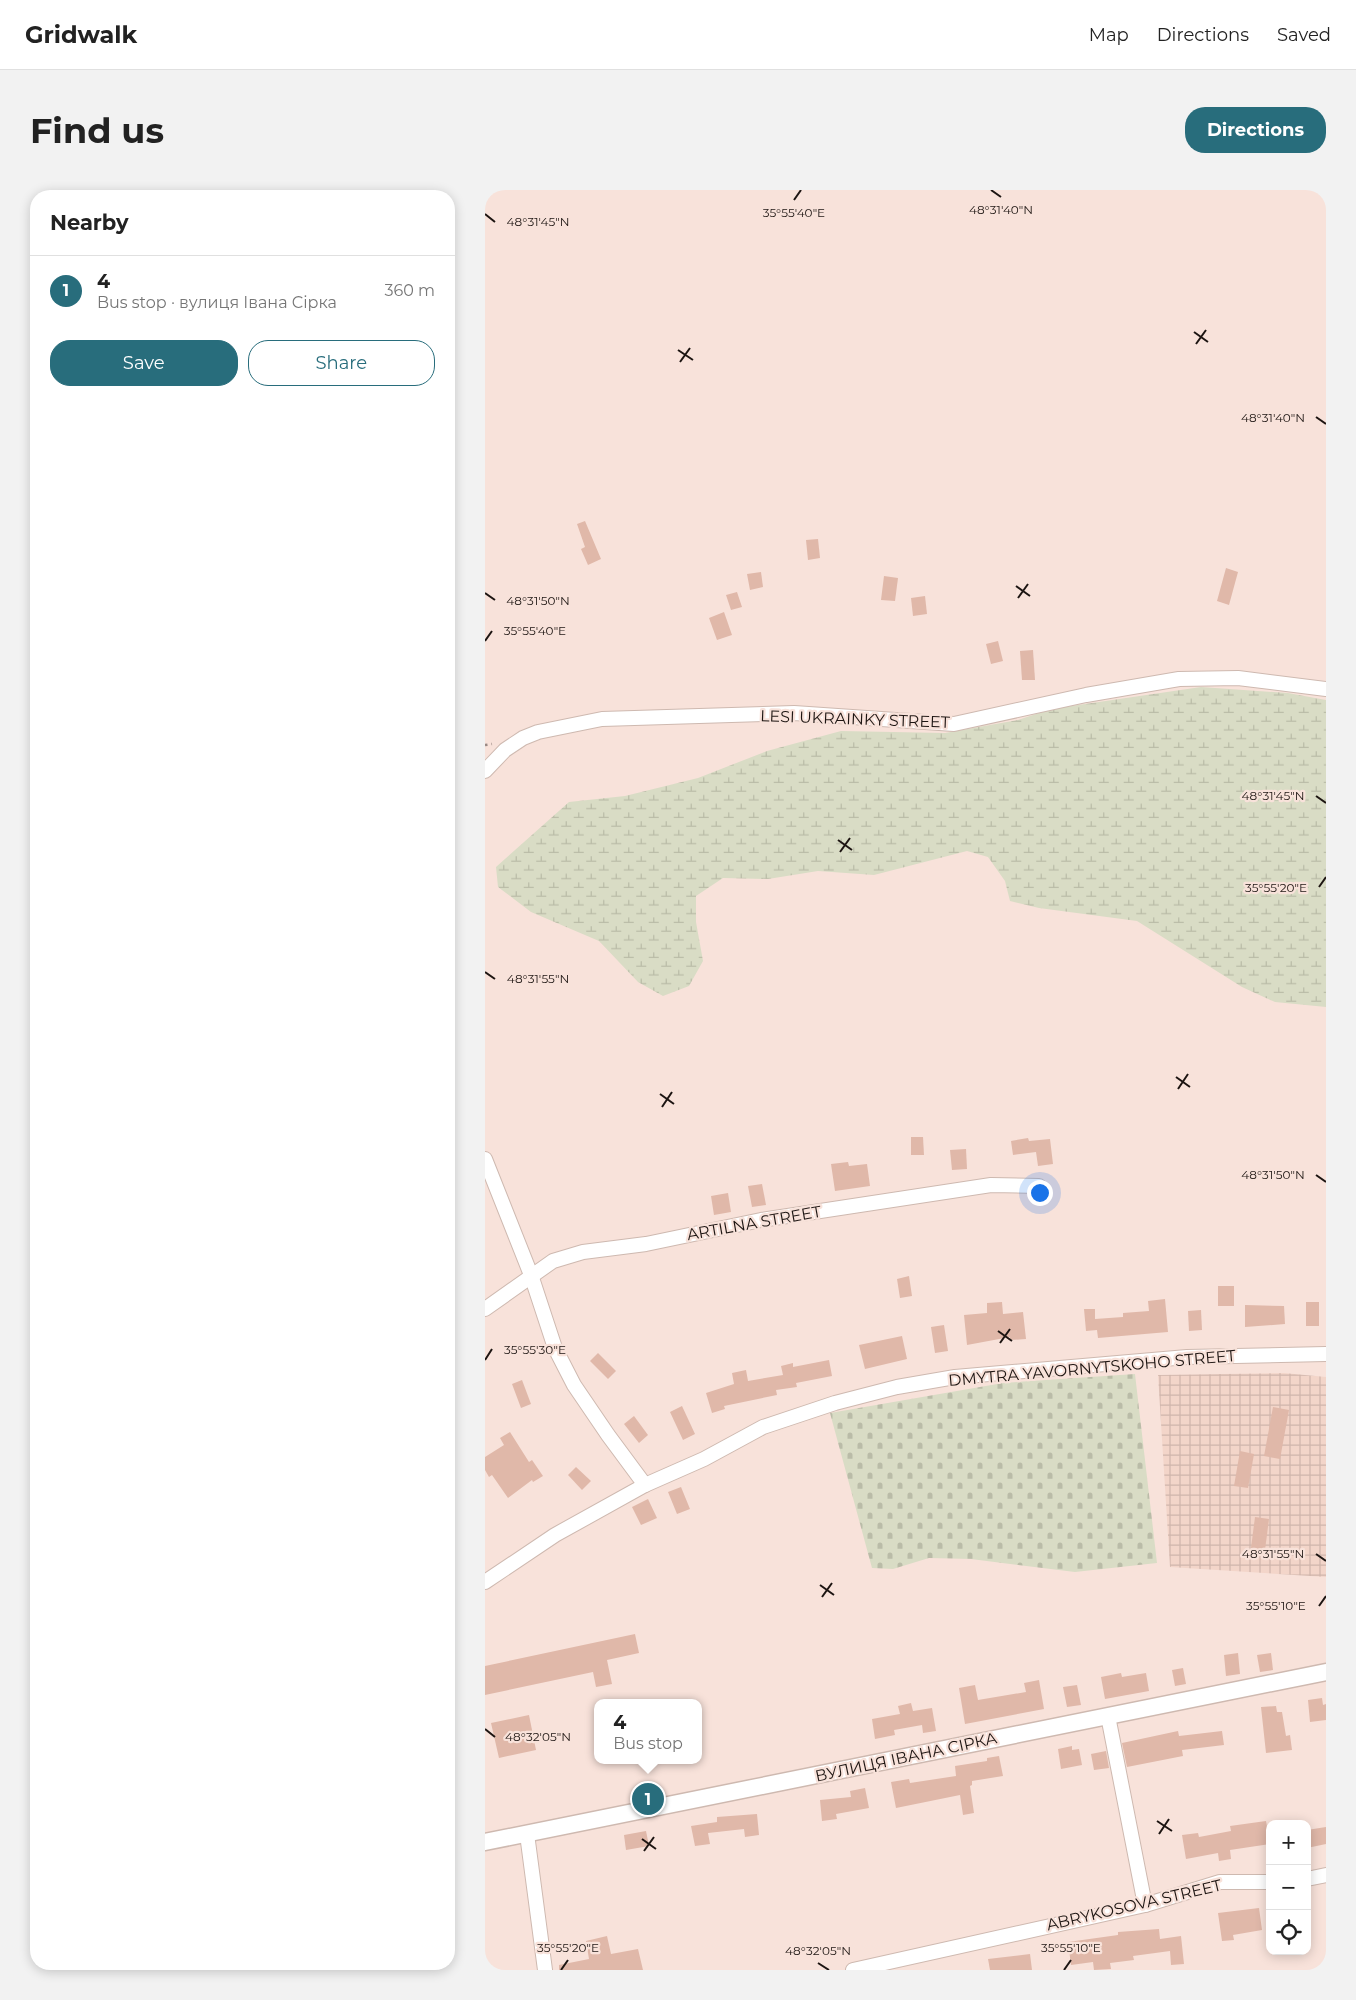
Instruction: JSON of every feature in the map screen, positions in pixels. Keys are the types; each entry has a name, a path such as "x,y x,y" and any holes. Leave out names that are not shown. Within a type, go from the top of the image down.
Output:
{"street":[{"name":"LESI UKRAINKY STREET","path":"485,771 505,750 523,738 537,732 602,720 676,715 794,713 955,724 1086,695 1179,679 1238,678 1326,689"},
{"path":"485,1159 531,1275 555,1348 574,1385 645,1485"},
{"name":"ARTILNA STREET","path":"485,1309 553,1261 583,1252 646,1244 761,1220 991,1185 1039,1186"},
{"name":"DMYTRA YAVORNYTSKOHO STREET","path":"485,1582 555,1535 645,1485 704,1459 763,1427 835,1403 897,1387 955,1377 1187,1357 1326,1354"},
{"name":"ВУЛИЦЯ ІВАНА СІРКА","path":"485,1842 1326,1672"},
{"path":"1108,1716 1145,1905"},
{"path":"527,1834 545,1970"},
{"path":"1311,1878 1326,1875"},
{"name":"ABRYKOSOVA STREET","path":"853,1970 1145,1905 1220,1882 1266,1882"}],"shaded area":[{"path":"1284,1373 1326,1377 1326,1577 1170,1567 1158,1375"}],"green space":[{"path":"1201,687 1288,693 1326,700 1326,1007 1275,1002 1242,987 1137,921 1039,908 1010,901 1005,881 988,857 967,851 874,875 818,871 768,879 723,878 696,896 696,922 703,961 689,986 663,996 638,982 599,941 531,912 498,887 496,867 569,802 625,796 698,778 767,751 841,731 945,733 1018,720 1051,709"},
{"path":"1135,1374 1157,1563 1075,1572 971,1559 929,1558 893,1569 872,1568 830,1413 1003,1383"}],"building":[{"path":"585,521 601,559 588,565 581,549 585,547 577,524"},
{"path":"818,539 820,558 808,560 806,540"},
{"path":"1226,568 1238,572 1229,605 1217,601"},
{"path":"761,572 763,587 750,590 747,574"},
{"path":"884,576 898,578 895,601 881,600"},
{"path":"737,592 742,607 731,610 726,595"},
{"path":"925,596 927,614 913,616 911,598"},
{"path":"724,612 732,635 717,640 709,618"},
{"path":"998,641 1003,661 991,664 986,644"},
{"path":"1033,650 1035,680 1022,680 1020,651"},
{"path":"911,1137 923,1137 924,1155 911,1155"},
{"path":"1028,1138 1029,1141 1050,1139 1053,1164 1038,1166 1036,1152 1013,1155 1011,1141"},
{"path":"966,1149 967,1169 952,1170 950,1150"},
{"path":"848,1162 849,1166 867,1164 870,1186 835,1191 831,1164"},
{"path":"762,1184 766,1205 752,1207 748,1186"},
{"path":"728,1193 731,1212 714,1215 711,1196"},
{"path":"909,1276 912,1296 900,1298 897,1279"},
{"path":"1218,1286 1234,1286 1234,1306 1218,1306"},
{"path":"1165,1299 1168,1332 1098,1338 1097,1330 1086,1331 1084,1309 1095,1309 1095,1319 1123,1317 1123,1313 1149,1311 1148,1301"},
{"path":"1002,1302 1003,1314 1023,1312 1026,1339 1010,1340 1010,1337 967,1345 964,1315 987,1313 987,1303"},
{"path":"1306,1302 1319,1302 1319,1326 1306,1326"},
{"path":"1245,1305 1284,1306 1285,1324 1245,1327"},
{"path":"1201,1310 1202,1330 1189,1331 1188,1311"},
{"path":"944,1325 948,1351 935,1353 931,1327"},
{"path":"902,1336 907,1359 865,1369 859,1345"},
{"path":"598,1353 616,1371 608,1379 590,1361"},
{"path":"829,1360 832,1376 796,1383 797,1387 776,1390 777,1395 724,1406 725,1409 712,1413 706,1393 734,1384 732,1373 746,1370 748,1381 783,1375 781,1366 793,1363 793,1367"},
{"path":"522,1380 531,1404 521,1408 512,1384"},
{"path":"682,1406 695,1434 683,1440 670,1412"},
{"path":"1273,1407 1289,1410 1280,1459 1264,1456"},
{"path":"634,1416 648,1435 639,1443 624,1424"},
{"path":"510,1432 529,1462 532,1460 543,1476 533,1482 532,1480 508,1498 492,1475 489,1477 485,1470 485,1457 504,1445 500,1438"},
{"path":"1240,1451 1254,1454 1248,1488 1234,1486"},
{"path":"576,1467 591,1481 582,1490 568,1475"},
{"path":"681,1487 690,1509 677,1514 668,1492"},
{"path":"648,1499 657,1518 641,1525 632,1507"},
{"path":"1255,1517 1269,1519 1265,1550 1251,1548"},
{"path":"635,1634 639,1653 607,1660 612,1684 596,1687 593,1672 485,1695 485,1666"},
{"path":"1238,1653 1240,1674 1226,1676 1224,1655"},
{"path":"1271,1653 1273,1670 1260,1672 1257,1655"},
{"path":"1183,1668 1186,1684 1175,1686 1172,1670"},
{"path":"1121,1673 1122,1677 1146,1673 1149,1691 1105,1699 1101,1677"},
{"path":"1039,1680 1044,1709 965,1724 959,1688 975,1685 978,1700 1026,1692 1024,1683"},
{"path":"1077,1685 1081,1705 1067,1707 1063,1687"},
{"path":"1322,1698 1323,1705 1326,1704 1326,1720 1310,1722 1308,1700"},
{"path":"911,1703 913,1711 932,1708 936,1731 923,1733 922,1725 894,1730 895,1735 875,1739 872,1719 900,1714 898,1706"},
{"path":"1276,1706 1277,1712 1282,1712 1286,1736 1290,1735 1292,1750 1266,1753 1261,1707"},
{"path":"529,1715 536,1750 499,1758 491,1723"},
{"path":"1178,1731 1179,1736 1222,1731 1224,1745 1182,1750 1183,1756 1127,1767 1122,1743"},
{"path":"1072,1746 1072,1750 1079,1749 1082,1765 1061,1769 1058,1749"},
{"path":"1106,1751 1109,1768 1094,1770 1091,1754"},
{"path":"999,1756 1003,1776 972,1781 970,1786 974,1813 963,1815 960,1795 896,1808 891,1782 909,1779 910,1783 956,1776 955,1766 987,1761 987,1758"},
{"path":"865,1788 869,1808 836,1814 837,1819 822,1821 820,1800 851,1797 850,1791"},
{"path":"757,1814 759,1835 745,1837 744,1829 708,1833 710,1844 695,1846 691,1826 717,1822 717,1817"},
{"path":"1266,1821 1266,1845 1230,1850 1231,1859 1219,1861 1218,1853 1186,1859 1182,1835 1198,1833 1199,1837 1231,1831 1230,1826"},
{"path":"1326,1827 1326,1844 1311,1847 1311,1829"},
{"path":"646,1831 649,1846 626,1850 624,1835"},
{"path":"1259,1908 1262,1930 1233,1935 1234,1940 1222,1941 1218,1913"},
{"path":"1159,1929 1160,1939 1181,1936 1184,1964 1171,1965 1170,1951 1133,1956 1134,1960 1110,1963 1111,1969 1094,1970 1093,1962 1071,1965 1068,1942 1118,1935 1118,1932"},
{"path":"607,1936 611,1954 638,1949 643,1970 559,1970 559,1965 589,1959 586,1941"},
{"path":"1030,1954 1032,1970 990,1970 988,1959"}],"place":[{"name":"4","path":"648,1799"}]}
